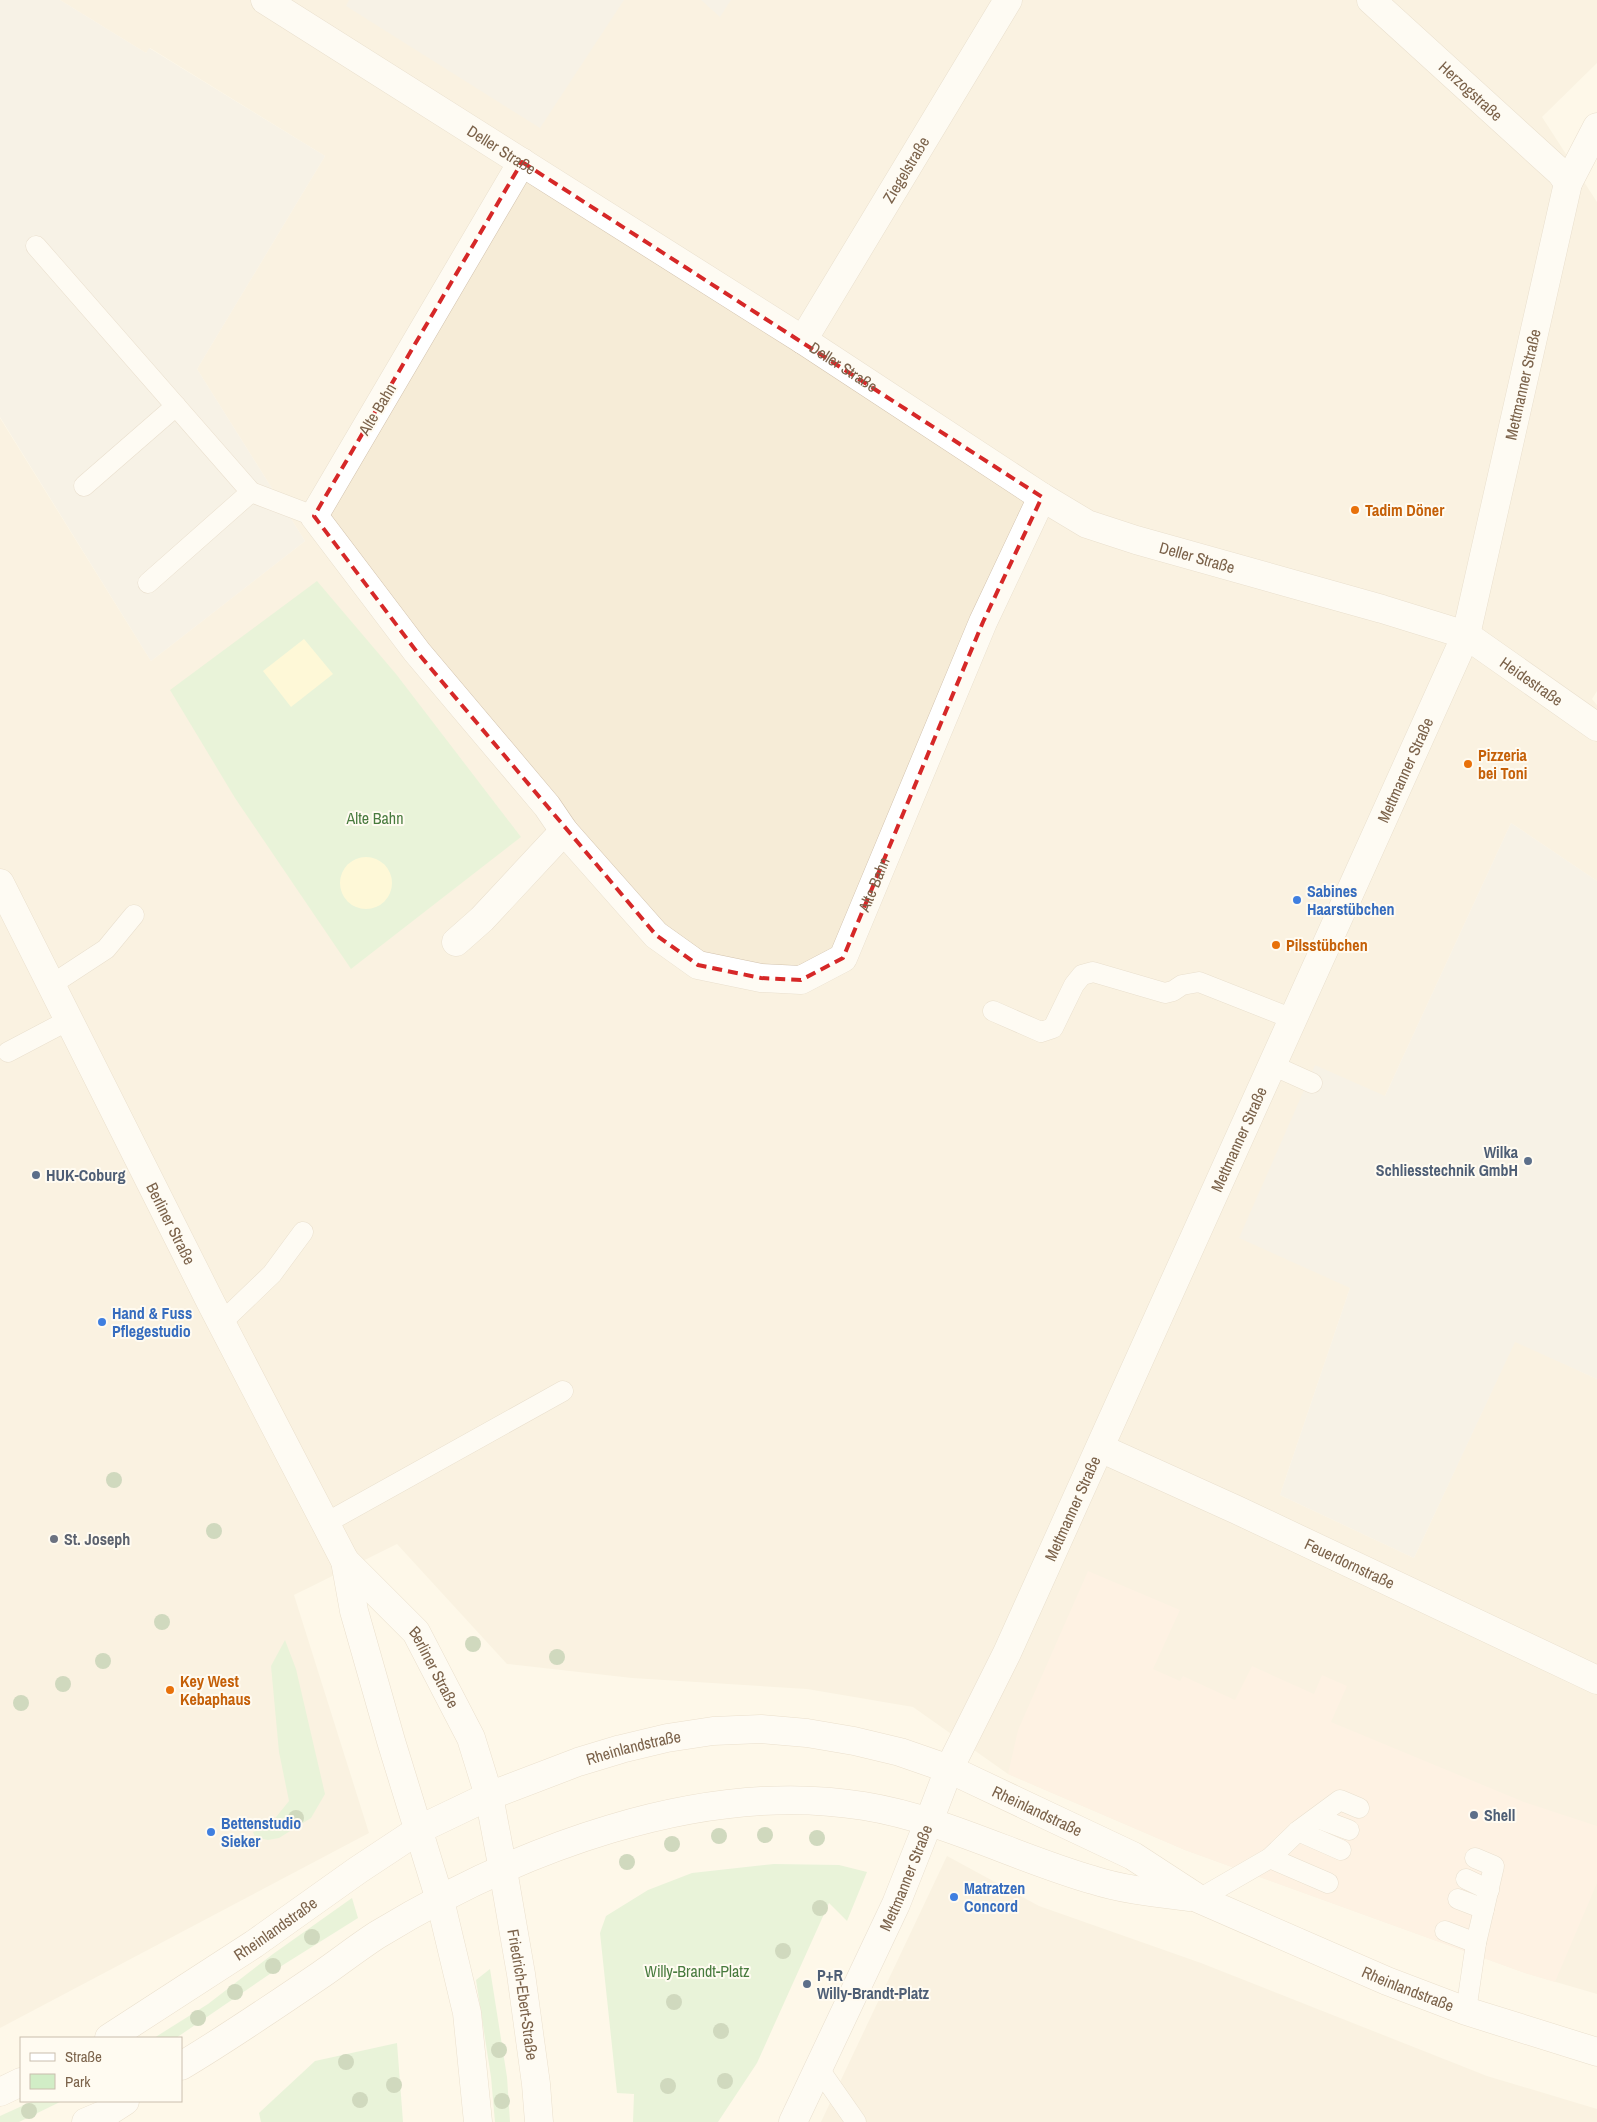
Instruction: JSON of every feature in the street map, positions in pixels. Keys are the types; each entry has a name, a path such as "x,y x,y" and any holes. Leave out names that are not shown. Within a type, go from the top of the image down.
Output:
{"street":[{"name":"Deller Straße","path":"265,0 802,340 1086,524 1466,635"},
{"name":"Ziegelstraße","path":"802,340 1008,0"},
{"name":"Herzogstraße","path":"1371,0 1561,173 1568,183"},
{"name":"Mettmanner Straße","path":"793,2122 896,1904 949,1768 1007,1653 1466,635 1568,183 1597,127"},
{"name":"Alte Bahn","path":"522,162 314,516 417,652 548,806 564,831 656,935 698,965 761,978 802,980 843,958 983,622 1042,497"},
{"name":"Heidestraße","path":"1466,635 1597,727"},
{"path":"456,942 482,919 564,831"},
{"name":"Berliner Straße","path":"0,883 221,1323 345,1561 354,1612 440,1900"},
{"name":"Feuerdornstraße","path":"1100,1448 1237,1510 1597,1680"},
{"name":"Berliner Straße","path":"345,1561 416,1632 471,1738 489,1796 503,1870"},
{"name":"Rheinlandstraße","path":"111,2037 254,1944 358,1870 420,1829 489,1796 578,1762 621,1749 667,1738 713,1731 760,1729 807,1733 884,1748 949,1768 1133,1856 1199,1899 1387,1981 1466,2011 1597,2052"},
{"name":"Rheinlandstraße","path":"182,2065 248,2024 376,1936 440,1900 555,1848 676,1811 731,1802 785,1800 863,1805 929,1821 1090,1880 1121,1888 1199,1899"},
{"name":"Friedrich-Ebert-Straße","path":"503,1870 521,1974 536,2084 539,2122"},
{"path":"440,1900 467,2013 478,2122"},
{"path":"0,2092 20,2082"},
{"path":"86,2122 105,2114 123,2102"}],"lane":[{"path":"36,246 251,492 314,516"},
{"path":"84,486 176,406"},
{"path":"148,583 251,492"},
{"path":"51,985 106,949 134,915"},
{"path":"993,1011 1041,1032 1053,1028 1074,985 1082,975 1093,972 1165,993 1173,991 1182,985 1199,982 1293,1019"},
{"path":"8,1052 69,1020"},
{"path":"1272,1065 1312,1083"},
{"path":"221,1323 272,1274 303,1232"},
{"path":"326,1522 563,1391"},
{"path":"1199,1899 1270,1858 1298,1831 1340,1800 1359,1808"},
{"path":"1317,1818 1349,1830"},
{"path":"1298,1831 1341,1850"},
{"path":"1270,1858 1328,1882"},
{"path":"1466,2011 1476,1943 1494,1866 1475,1858"},
{"path":"1466,1879 1489,1890"},
{"path":"1458,1899 1484,1910"},
{"path":"1445,1931 1476,1943"},
{"path":"819,2069 856,2122"}],"highlighted area":[{"path":"522,162 1042,497 983,622 843,958 801,980 761,978 698,965 656,935 417,652 314,516"}],"shaded area":[{"path":"0,0 60,0 146,53 149,48 325,156 197,369 305,541 151,661 0,417"},
{"path":"60,0 1597,0 1597,63 1542,117 1597,202 1597,691 1592,699 1597,705 1597,881 1511,823 1385,1096 1350,1288 1280,1495 1414,1558 1515,1341 1597,1379 1597,1994 1525,1973 1185,1850 1008,1774 913,1707 807,1689 632,1678 507,1664 397,1544 294,1595 369,1833 0,2028 0,418 151,661 305,541 197,369 325,156 150,48 146,53"},
{"path":"349,0 624,0 540,128 346,6"},
{"path":"701,0 731,0 720,17"},
{"path":"1511,823 1597,881 1597,1379 1515,1342 1414,1558 1280,1495 1350,1288 1239,1238 1315,1065 1385,1096"},
{"path":"1088,1571 1180,1610 1153,1669 1180,1681 1183,1676 1235,1700 1252,1666 1314,1694 1322,1675 1347,1686 1331,1722 1524,1802 1597,1826 1597,1883 1555,1982 1525,1973 1185,1850 1008,1774 1018,1730"},
{"path":"947,1856 1039,1906 1201,1963 1487,2076 1597,2109 1597,2122 821,2122"}],"green space":[{"name":"Alte Bahn","path":"317,581 396,674 521,837 351,969 235,798 170,690"},
{"path":"285,1640 296,1669 325,1794 311,1818 279,1838 268,1840 255,1837 253,1832 268,1827 289,1801 279,1752 271,1666"},
{"name":"Willy-Brandt-Platz","path":"774,1864 839,1865 867,1872 847,1921 829,1903 757,2063 718,2122 633,2122 634,2094 617,2093 600,1933 606,1916 648,1890 692,1873"},
{"path":"352,1898 358,1918 283,1965 177,2037 156,2037 208,2004 273,1954"},
{"path":"490,1969 507,2077 510,2122 495,2122 491,2077 476,1980"},
{"path":"397,2043 403,2122 261,2122 259,2113 315,2061"},
{"path":"31,2102 60,2102 19,2122 0,2122 0,2116"}],"sand":[{"path":"304,639 333,674 291,707 263,671"},
{"path":"366,857 376,859 384,865 390,873 392,883 390,893 384,901 376,907 366,909 356,907 348,901 342,893 340,883 342,873 348,865 356,859"}],"place":[{"name":"Tadim Döner","path":"1355,510"},
{"name":"Pizzeria bei Toni","path":"1468,764"},
{"name":"Sabines Haarstübchen","path":"1297,900"},
{"name":"Pilsstübchen","path":"1276,945"},
{"name":"Wilka Schliesstechnik GmbH","path":"1528,1161"},
{"name":"HUK-Coburg","path":"36,1175"},
{"name":"Hand & Fuss Pflegestudio","path":"102,1322"},
{"name":"St. Joseph","path":"54,1539"},
{"name":"Key West Kebaphaus","path":"170,1690"},
{"name":"Shell","path":"1474,1815"},
{"name":"Bettenstudio Sieker","path":"211,1832"},
{"name":"Matratzen Concord","path":"954,1897"},
{"name":"P+R Willy-Brandt-Platz","path":"807,1984"}]}
